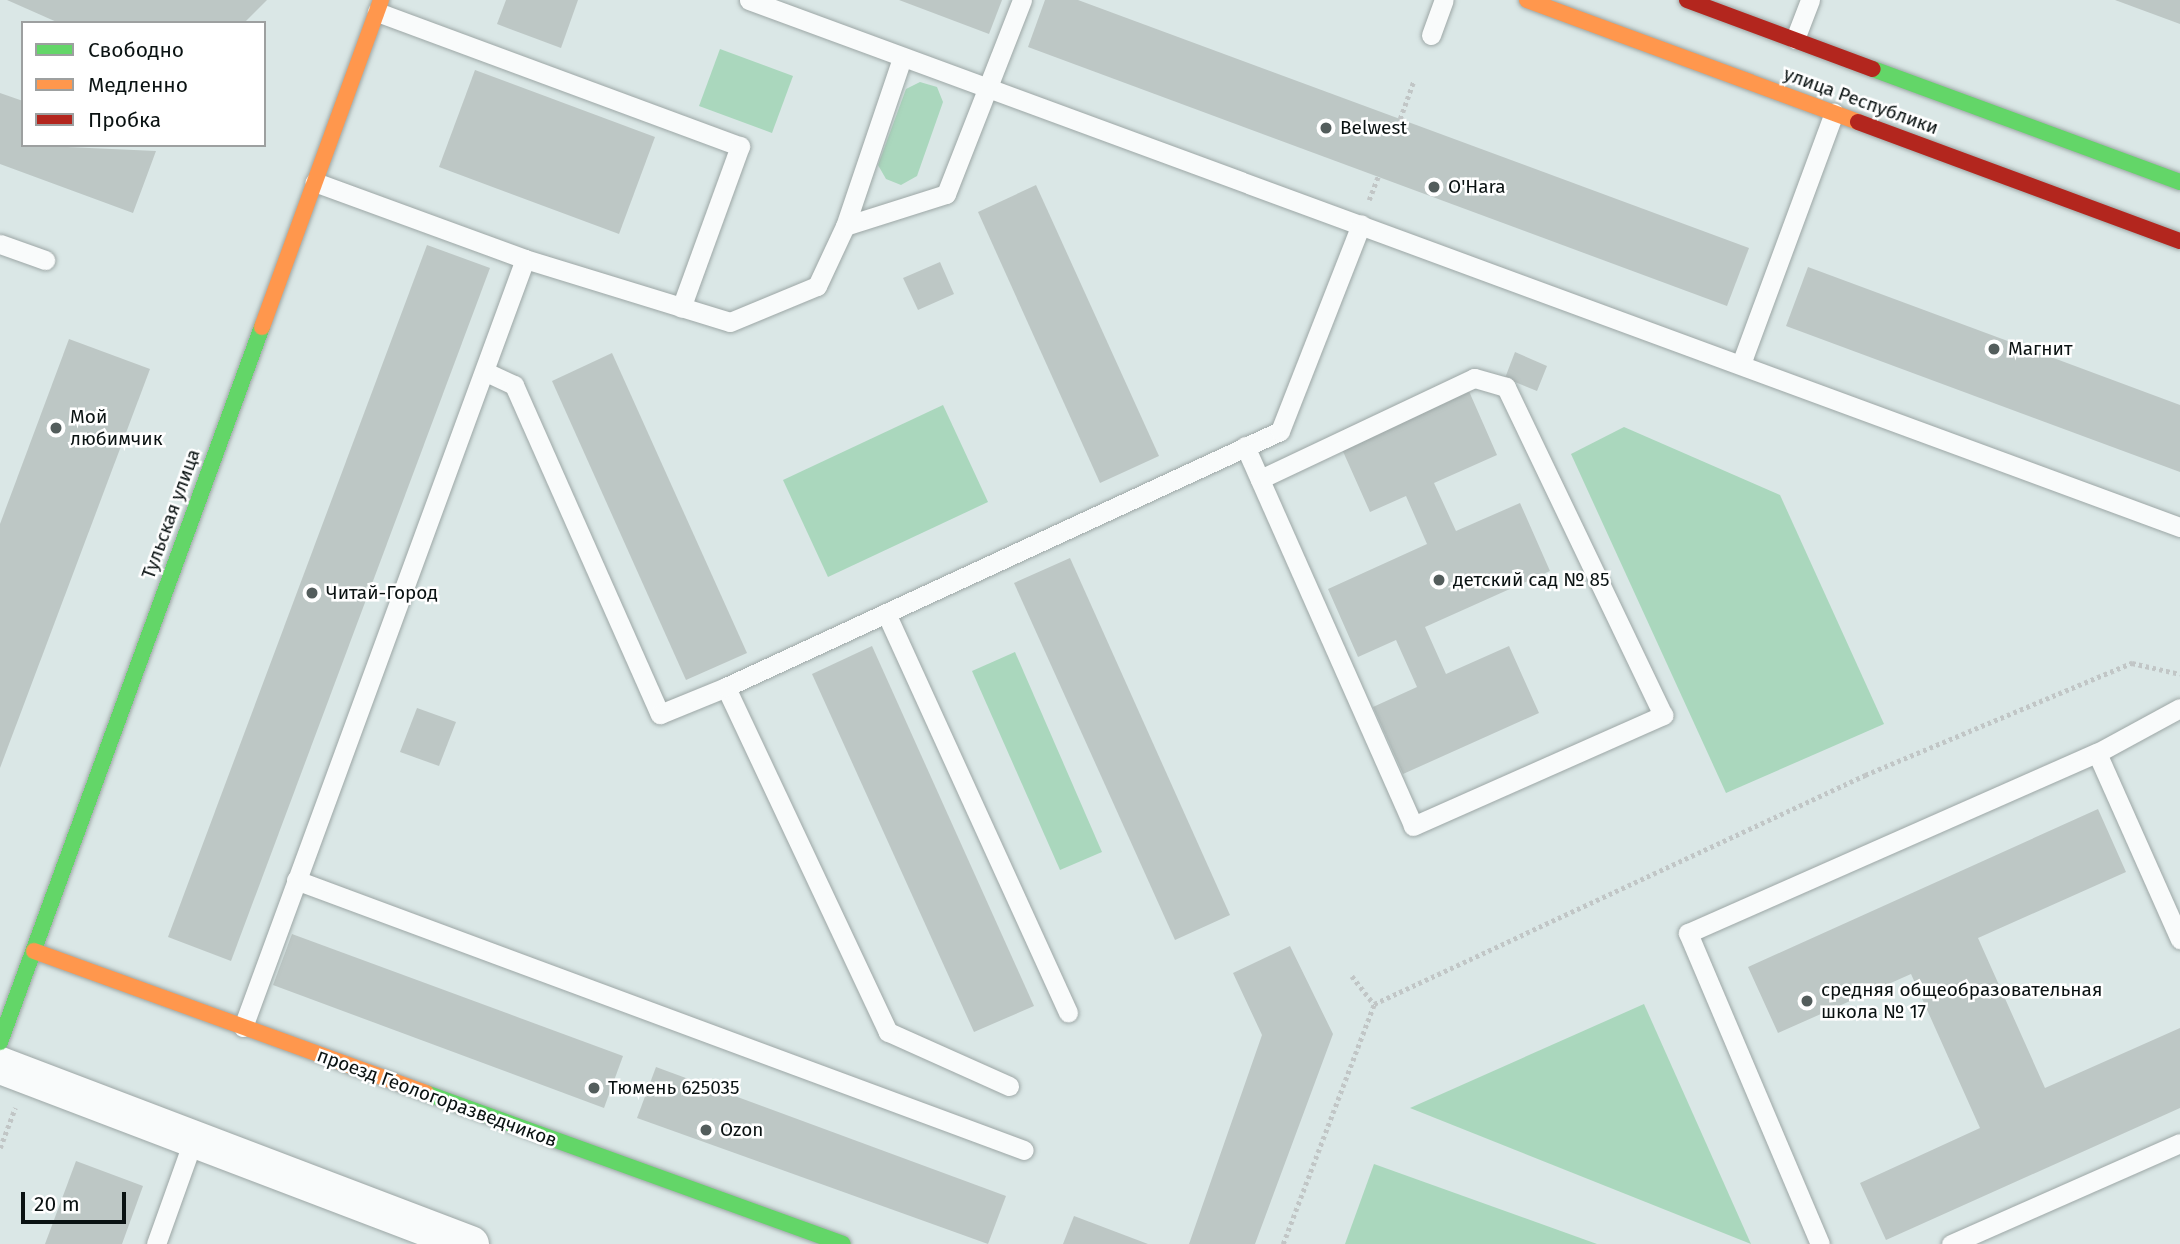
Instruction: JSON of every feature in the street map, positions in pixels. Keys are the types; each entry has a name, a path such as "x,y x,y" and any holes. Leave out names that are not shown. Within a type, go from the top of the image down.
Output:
{"street":[{"name":"улица Республики","path":"1527,0 2180,241"},
{"name":"улица Республики","path":"1686,0 2180,182"},
{"name":"Тульская улица","path":"0,1042 379,6"},
{"name":"проезд Геологоразведчиков","path":"33,951 842,1244"},
{"path":"0,1065 195,1135 455,1241"}],"lane":[{"path":"749,0 2180,527"},
{"path":"845,226 946,194 1022,0"},
{"path":"1431,35 1444,0"},
{"path":"1796,39 1810,0"},
{"path":"379,6 740,146 681,308"},
{"path":"315,182 525,259 730,322 817,286 845,226 902,58"},
{"path":"1741,364 1834,113"},
{"path":"486,372 514,385 660,714 726,687 1280,431 1361,224"},
{"path":"0,244 45,260"},
{"path":"243,1027 486,372 525,259"},
{"path":"1245,446 1260,480 1413,826 1663,715 1506,387 1474,378 1260,480"},
{"path":"886,613 1068,1012"},
{"path":"726,687 888,1032 1009,1086"},
{"path":"1819,1244 1688,933 2097,753 2180,708"},
{"path":"2097,753 2180,939"},
{"path":"296,880 1024,1150"},
{"path":"156,1244 195,1135"},
{"path":"1951,1244 2180,1143"}],"path":[{"path":"1399,119 1414,80"},
{"path":"1283,1244 1374,1004 1865,775 2133,663 2180,674"},
{"path":"1352,976 1374,1004"}],"green space":[{"path":"720,49 793,76 772,133 699,106"},
{"path":"920,82 937,87 943,102 917,176 901,185 886,179 878,165 906,89"},
{"path":"943,405 988,502 828,577 783,480"},
{"path":"1624,427 1780,495 1884,724 1726,793 1571,454"},
{"path":"1015,652 1102,852 1060,870 972,671"},
{"path":"1644,1004 1751,1244 1410,1108"},
{"path":"1374,1164 1597,1244 1345,1244"}],"building":[{"path":"7,0 267,0 246,21 54,21"},
{"path":"506,0 578,0 561,48 497,24"},
{"path":"899,0 1002,0 989,34"},
{"path":"1045,0 1078,0 1749,248 1727,306 1028,47"},
{"path":"2115,0 2180,0 2180,24"},
{"path":"475,70 655,137 619,234 439,167"},
{"path":"0,93 21,100 21,147 156,151 133,213 0,164"},
{"path":"1036,185 1159,456 1100,483 978,212"},
{"path":"427,245 490,268 231,961 168,937"},
{"path":"940,262 954,294 918,310 903,278"},
{"path":"1808,267 2180,405 2180,472 1786,326"},
{"path":"69,339 150,369 0,768 0,524"},
{"path":"1515,352 1547,366 1537,391 1505,378"},
{"path":"612,353 747,653 686,680 552,381"},
{"name":"детский сад № 85","path":"1468,389 1497,455 1434,483 1456,531 1520,503 1550,571 1425,627 1446,674 1509,646 1539,713 1403,774 1373,707 1417,687 1396,640 1358,657 1328,589 1427,544 1406,496 1370,512 1341,447"},
{"path":"1070,558 1230,915 1175,940 1014,583"},
{"path":"872,646 1034,1006 974,1032 812,674"},
{"path":"417,708 456,722 439,766 400,752"},
{"name":"средняя общеобразовательная школа № 17","path":"2098,809 2126,872 1978,938 2045,1088 2180,1028 2180,1108 1886,1240 1860,1183 1980,1128 1911,974 1778,1033 1748,967"},
{"path":"292,934 623,1056 604,1108 273,985"},
{"path":"1290,946 1333,1034 1255,1244 1189,1244 1262,1035 1233,973"},
{"path":"656,1067 1006,1196 988,1244 637,1118"},
{"path":"76,1161 143,1186 122,1244 45,1244"},
{"path":"1074,1216 1148,1244 1063,1244"}],"traffic: fast":[{"path":"1873,69 2180,182"},
{"path":"0,1042 262,327"},
{"path":"426,1093 842,1244"}],"traffic: slow":[{"path":"262,327 381,0"},
{"path":"1527,0 1858,122"},
{"path":"34,951 426,1093"}],"traffic: jam":[{"path":"1687,0 1873,69"},
{"path":"1858,122 2180,241"}],"place":[{"name":"Belwest","path":"1326,128"},
{"name":"O'Hara","path":"1434,187"},
{"name":"Магнит","path":"1994,349"},
{"name":"Мой любимчик","path":"56,428"},
{"name":"детский сад № 85","path":"1439,580"},
{"name":"Читай-Город","path":"312,593"},
{"name":"средняя общеобразовательная школа № 17","path":"1807,1001"},
{"name":"Тюмень 625035","path":"594,1088"},
{"name":"Ozon","path":"706,1130"}]}
